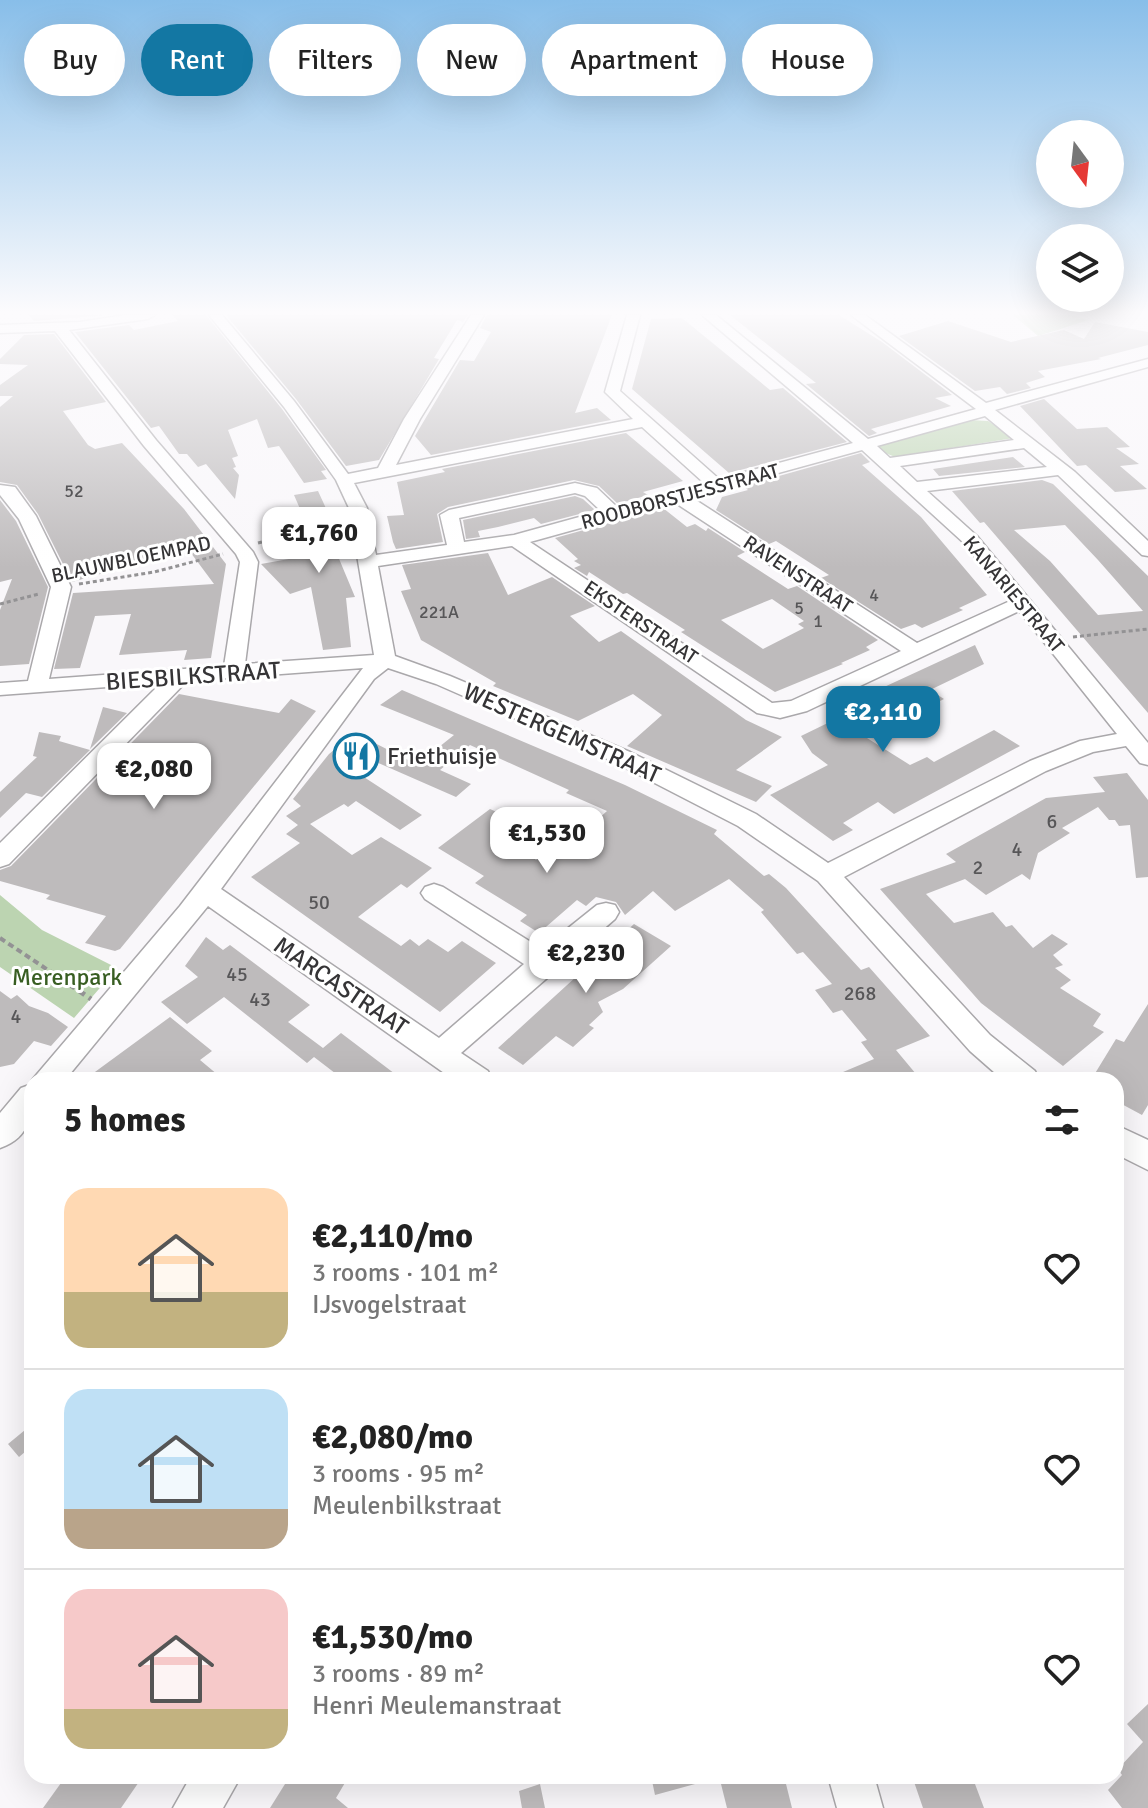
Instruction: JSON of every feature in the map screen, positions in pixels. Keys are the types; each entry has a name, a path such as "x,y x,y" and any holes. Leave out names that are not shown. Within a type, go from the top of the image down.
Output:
{"street":[{"path":"116,399 241,547 249,562 233,673"},
{"path":"54,1072 112,1007 205,891 367,675 385,660 358,508 344,480 285,399"},
{"path":"384,472 424,399"},
{"path":"619,399 718,487"},
{"name":"KANARIESTRAAT","path":"808,399 887,463 971,540 1148,758"},
{"path":"971,399 1060,470 1148,551"},
{"name":"ROODBORSTJESSTRAAT","path":"987,411 1023,399"},
{"name":"ROODBORSTJESSTRAAT","path":"369,562 515,540 680,498 1030,399"},
{"path":"344,480 642,422"},
{"path":"887,463 1025,443"},
{"path":"914,487 1060,470"},
{"path":"457,549 449,515 575,488 591,492 614,514"},
{"path":"0,490 9,491 27,516 61,587 37,687"},
{"name":"RAVENSTRAAT","path":"680,498 915,651"},
{"name":"EKSTERSTRAAT","path":"515,540 765,708 780,711 799,706 915,651"},
{"path":"915,651 1023,602"},
{"name":"BIESBILKSTRAAT","path":"0,689 385,660"},
{"name":"WESTERGEMSTRAAT","path":"385,660 443,680 709,798 827,875 980,1043 1014,1072"},
{"path":"0,858 180,676"},
{"path":"827,875 1038,766 1088,746 1132,738"},
{"name":"MARCASTRAAT","path":"205,891 298,959 466,1072"},
{"path":"434,893 543,963"},
{"path":"441,1054 543,963 606,912"},
{"path":"1124,1142 1148,1156"},
{"path":"196,1808 212,1784"},
{"path":"853,1784 860,1808"}],"path":[{"name":"BLAUWBLOEMPAD","path":"0,604 61,587 154,572 290,535 362,527"},
{"path":"1051,639 1148,629"},
{"path":"0,938 91,999 112,1007"}],"green space":[{"path":"970,420 988,421 1014,438 895,457 876,449 882,444"},
{"name":"Merenpark","path":"0,895 42,930 117,968 74,1018 0,967"}],"building":[{"path":"9,399 104,399 106,402 63,411 88,445 95,449 122,443 184,509 226,564 211,658 184,660 187,650 119,655 131,614 95,616 80,668 54,669 73,593 214,584 188,549 72,582 38,514 17,485 0,482 0,407"},
{"path":"128,399 274,399 326,470 321,471 327,479 304,483 279,446 268,448 257,419 228,430 238,456 232,458 236,467 233,468 239,475 235,499 206,464 198,467 187,454 179,454 159,426 151,428"},
{"path":"296,399 415,399 379,460 346,466"},
{"path":"437,399 580,399 575,413 597,408 611,420 431,455 415,436"},
{"path":"644,399 796,399 847,442 729,473"},
{"path":"825,399 938,399 951,406 871,429 877,433 869,436"},
{"path":"1044,399 1077,429 1107,427 1130,447 1116,448 1139,464 1120,466 1147,489 1115,492 1086,465 1077,466 1020,406"},
{"path":"626,433 683,481 643,492 648,495 618,504 599,486 574,480 448,507 437,514 443,542 396,549 387,516 404,515 397,482 445,472 442,469"},
{"path":"861,453 870,462 862,465 921,517 987,595 959,608 963,610 922,628 915,624 901,629 821,578 829,575 776,541 769,544 716,510 722,497 748,490 743,486"},
{"path":"1013,457 1025,467 939,476 933,469"},
{"path":"1042,480 1053,484 1148,576 1148,713 984,522 980,523 952,491","holes":["1065,525 1143,611 1098,615 1050,561 1014,530"]},
{"path":"318,491 330,517 322,518 355,597 346,598 351,647 323,650 311,587 290,594 261,564 311,555 306,543 314,541 294,495"},
{"path":"575,496 595,510 541,524 534,518 478,531 480,537 466,539 463,520"},
{"path":"0,500 16,521 48,587 29,664 0,666 0,610 12,579 0,582"},
{"path":"663,508 687,527 695,524 706,531 708,528 745,552 737,556 788,589 797,586 878,640 866,647 870,650 843,664 775,692 627,593 623,594 589,572 587,576 574,568 581,565 574,561 578,559 555,538","holes":["772,599 804,621 798,624 804,628 763,649 721,620"]},
{"path":"488,553 508,595 552,577 595,606 570,616 599,642 621,631 746,720 782,737 736,770 772,786 756,802 627,746 662,715 633,694 578,721 493,686 496,683 421,640 401,591 411,589 402,565"},
{"path":"975,645 984,664 930,690 944,699 867,738 910,765 927,757 934,762 994,730 1020,746 894,814 878,802 843,823 853,830 833,841 770,795 828,765 812,753 801,736 838,718 830,712"},
{"path":"402,690 625,785 717,830 714,834 764,876 769,874 786,888 861,970 869,967 930,1036 896,1050 914,1072 843,1072 874,1059 861,1042 867,1040 842,1010 833,1013 815,990 832,984 803,952 797,954 761,912 764,910 729,879 675,911 653,891 625,915 616,902 596,897 586,906 577,900 539,933 520,921 527,915 475,883 484,876 438,848 490,809 512,819 500,830 536,860 561,844 566,848 607,811 566,793 569,790 470,745 440,770 471,784 456,797 351,751 344,764 422,815 400,830 356,801 348,807 344,804 310,824 352,855 381,837 432,868 407,888 401,884 358,917 401,946 410,939 419,946 428,939 448,952 462,941 496,963 440,1012 251,877 300,843 286,834 298,825 286,816 301,806 293,799 340,745 359,735 416,764 414,767 454,735 380,705"},
{"path":"179,694 279,713 291,699 316,711 120,949 115,951 85,943 106,916 46,899 50,895 0,881 0,870 11,866"},
{"path":"103,707 127,713 90,749"},
{"path":"39,732 61,736 59,741 90,750 42,797 26,793 0,818 0,792 37,757 33,756"},
{"path":"1127,773 1148,800 1148,877 1136,878 1130,825 1119,826 1098,807 1062,828 1070,833 1038,853 1030,880 1022,874 986,895 965,879 926,894 954,923 993,912 1006,927 1012,925 1033,948 1052,934 1068,944 1053,955 1063,965 1055,968 1071,980 1060,988 1101,1014 1093,1026 1104,1032 1063,1066 981,1003 880,889 956,862 946,854 1046,798 1105,792 1093,777"},
{"path":"634,924 671,946 623,989 598,1002 603,1012 589,1025 594,1028 573,1047 556,1036 523,1065 498,1048"},
{"path":"206,937 223,950 230,945 310,1005 288,1022 323,1048 341,1033 392,1072 334,1072 314,1057 307,1063 224,997 187,1024 161,1002 198,977 185,966"},
{"path":"0,991 11,999 17,995 29,1006 48,1013 68,1027 51,1046 34,1041 14,1064 0,1067"},
{"path":"1148,1004 1148,1105 1142,1115 1124,1105 1124,1072 1096,1072 1116,1039 1124,1042"},
{"path":"170,1017 212,1051 200,1060 214,1072 95,1072"},
{"path":"24,1431 24,1453 19,1457 8,1444"},
{"path":"1148,1704 1148,1808 1122,1808 1108,1790 1114,1784 1124,1784 1124,1763 1143,1742 1127,1724"},
{"path":"60,1784 138,1784 121,1808 43,1808"},
{"path":"285,1784 344,1784 336,1798 348,1808 270,1808"},
{"path":"540,1784 545,1808 522,1808 519,1791"},
{"path":"653,1784 695,1784 655,1795"},
{"path":"721,1784 786,1784 792,1808 727,1808"},
{"path":"915,1784 975,1784 984,1808 923,1808"}],"place":[{"name":"Friethuisje","path":"356,756"}]}
